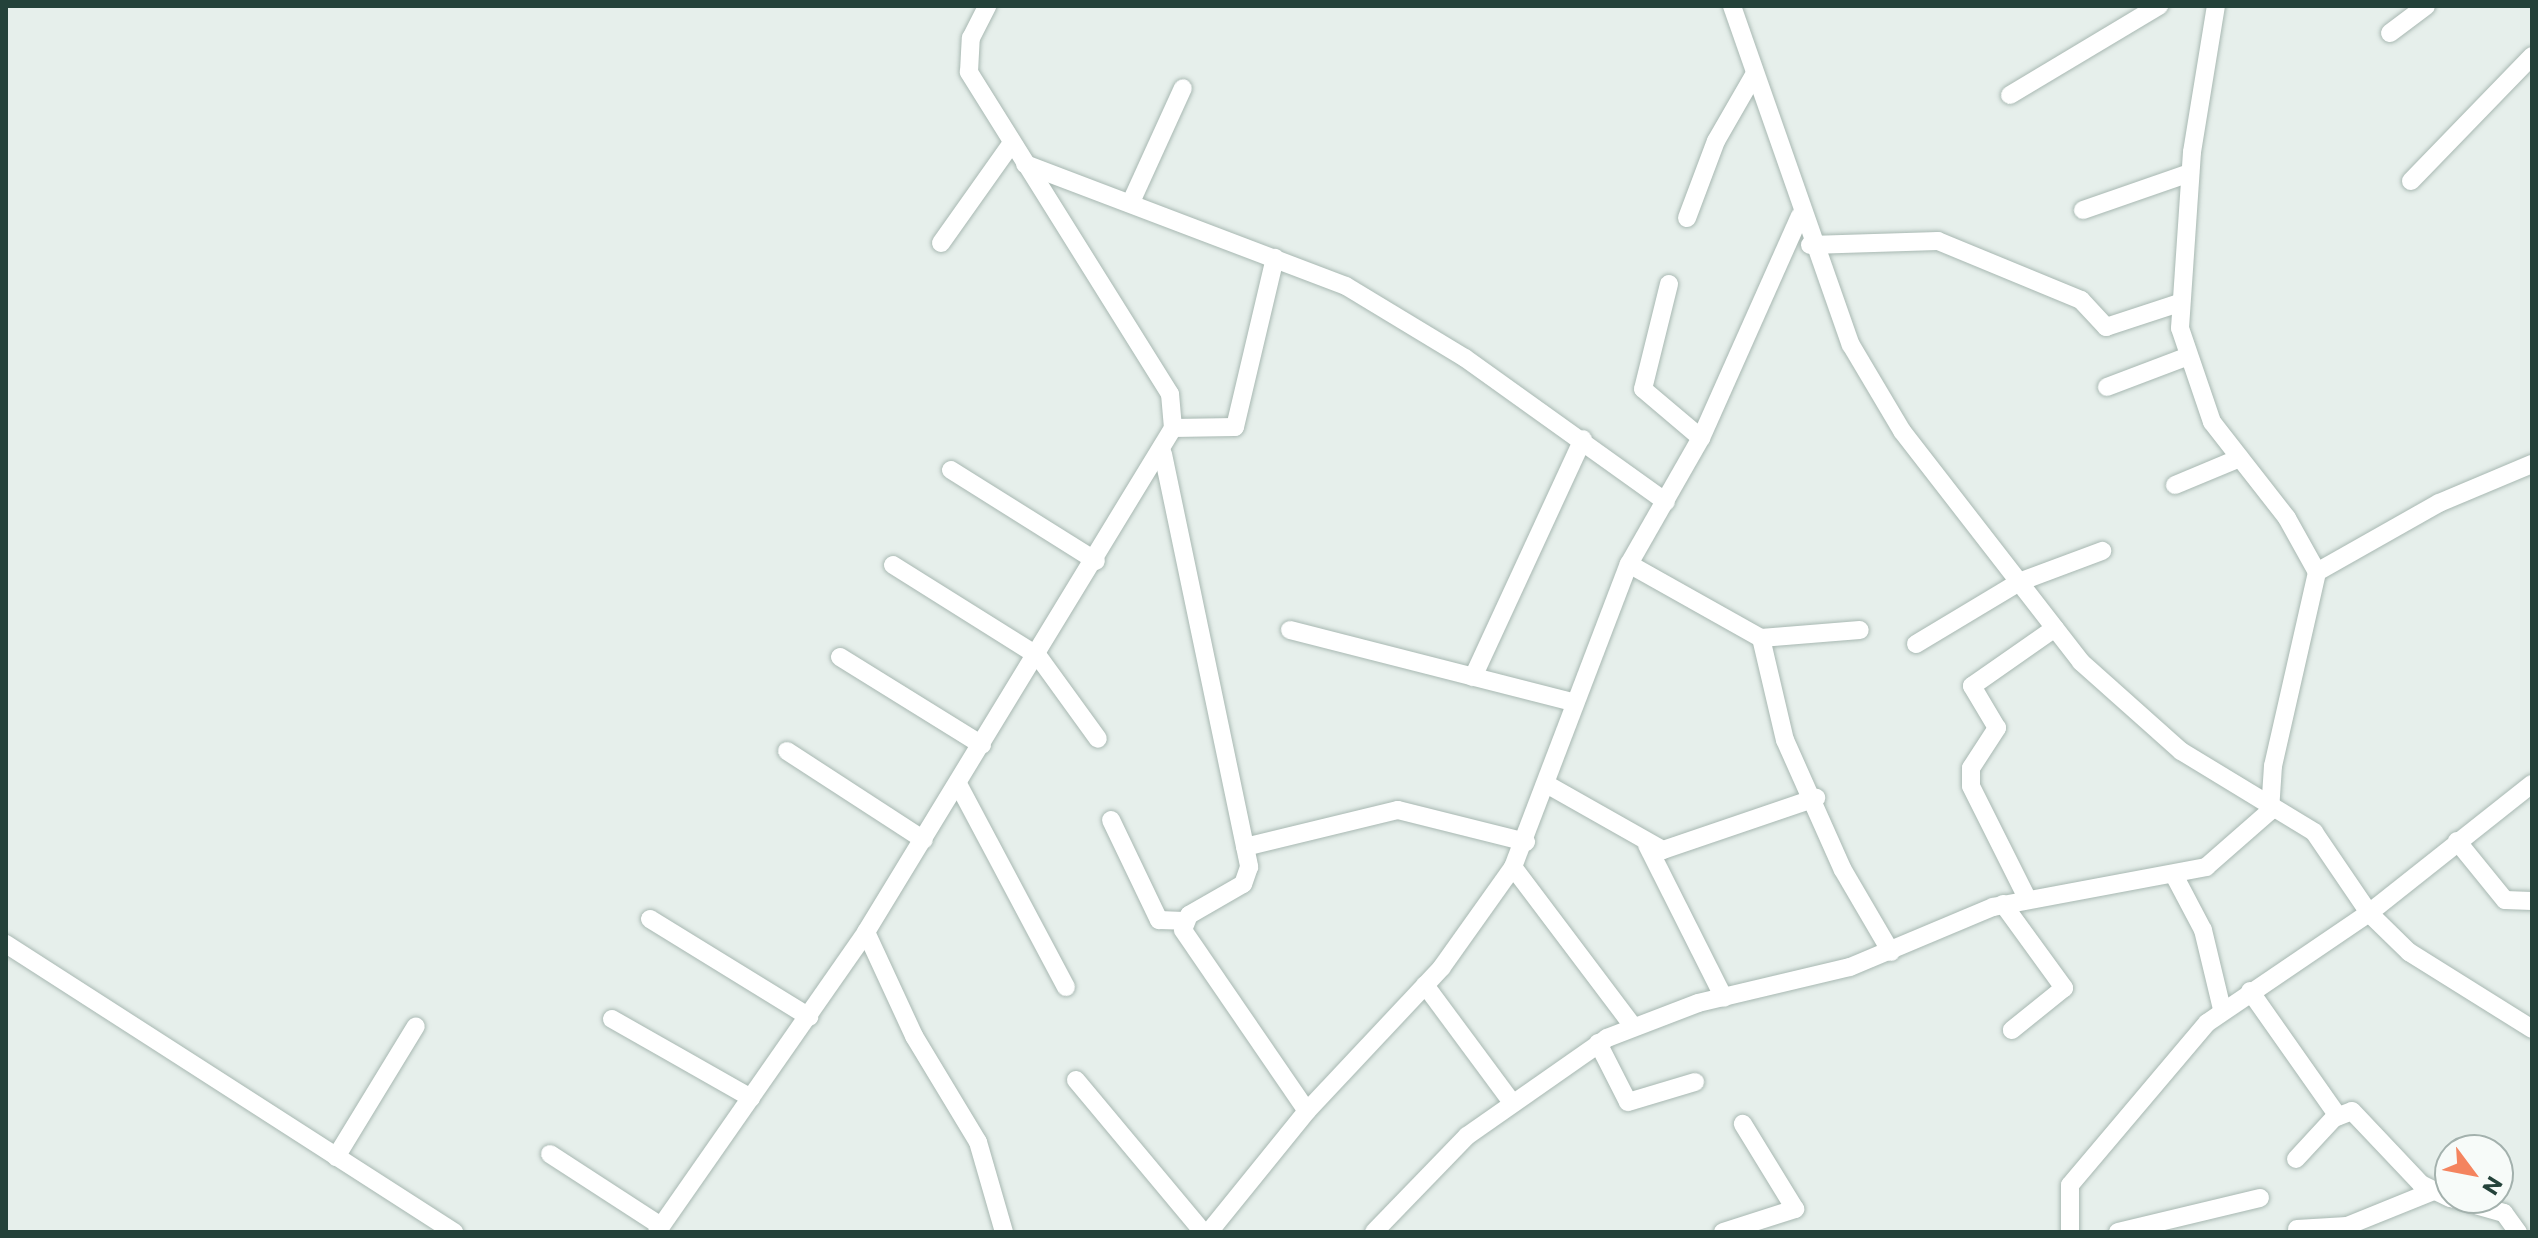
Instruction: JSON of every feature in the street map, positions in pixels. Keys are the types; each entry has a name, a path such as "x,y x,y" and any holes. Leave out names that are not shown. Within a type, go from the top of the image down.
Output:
{"street":[{"path":"550,1154 659,1229 866,932 1163,454 1173,428 1170,394 1025,164 1009,147 969,72 971,38 987,6"},
{"path":"1732,6 1810,245 1879,396 2019,582 2055,628 2161,735 2270,811 2314,832 2369,913 2434,970 2532,1029"},
{"path":"2010,95 2159,6"},
{"path":"1374,1232 1510,1100 1598,1043 1633,1026 1724,998 1815,979 1891,952 2003,904 2174,875 2223,856 2270,811 2273,766 2317,572 2311,552 2200,400 2186,357 2179,303 2190,173 2216,6"},
{"path":"2390,33 2426,6"},
{"path":"2411,181 2532,56"},
{"path":"1687,218 1716,141 1754,75"},
{"path":"1131,202 1183,88"},
{"path":"941,243 1009,147"},
{"path":"1025,164 1317,271 1422,330 1583,439 1666,502"},
{"path":"2083,210 2190,173"},
{"path":"1076,1080 1206,1232 1307,1111 1425,985 1513,867 1526,842 1548,785 1573,702 1629,564 1701,438 1800,216"},
{"path":"1810,245 1938,241 2081,300 2106,327 2179,303"},
{"path":"1173,428 1235,427 1275,258"},
{"path":"1669,284 1643,389 1701,438"},
{"path":"2107,387 2186,357"},
{"path":"1473,677 1583,439"},
{"path":"1111,820 1159,920 1184,921 1243,884 1245,847 1163,454"},
{"path":"2175,485 2240,458"},
{"path":"2317,572 2439,503 2532,464"},
{"path":"951,470 1096,561"},
{"path":"1916,644 2019,582 2102,551"},
{"path":"1629,564 1761,638 1860,630"},
{"path":"893,565 1038,656 1098,739"},
{"path":"2027,898 1971,786 1971,768 1997,728 1972,686 2055,628"},
{"path":"1290,630 1573,702"},
{"path":"1761,638 1785,740 1816,798 1843,870 1891,952"},
{"path":"840,657 982,745"},
{"path":"787,751 924,840"},
{"path":"958,784 1066,987"},
{"path":"2070,1232 2070,1185 2154,1077 2222,1009 2369,913 2532,784"},
{"path":"1548,785 1647,845 1677,848 1816,798"},
{"path":"1245,847 1398,810 1526,842"},
{"path":"2457,841 2505,900 2532,901"},
{"path":"1647,845 1724,998"},
{"path":"1513,867 1633,1026"},
{"path":"2174,875 2203,930 2222,1009"},
{"path":"2003,904 2064,988 2012,1030"},
{"path":"650,919 809,1017"},
{"path":"1184,921 1307,1111"},
{"path":"866,932 914,1036 978,1142 1004,1232"},
{"path":"6,944 454,1232"},
{"path":"1425,985 1510,1100"},
{"path":"2250,991 2338,1116"},
{"path":"612,1019 751,1098"},
{"path":"336,1157 416,1026"},
{"path":"1598,1043 1628,1102 1695,1082"},
{"path":"2296,1159 2338,1116 2358,1113 2434,1193"},
{"path":"1723,1232 1795,1209 1743,1124"},
{"path":"2297,1229 2347,1226 2431,1192"},
{"path":"2118,1232 2260,1198"},
{"path":"2505,1214 2518,1232"}]}
